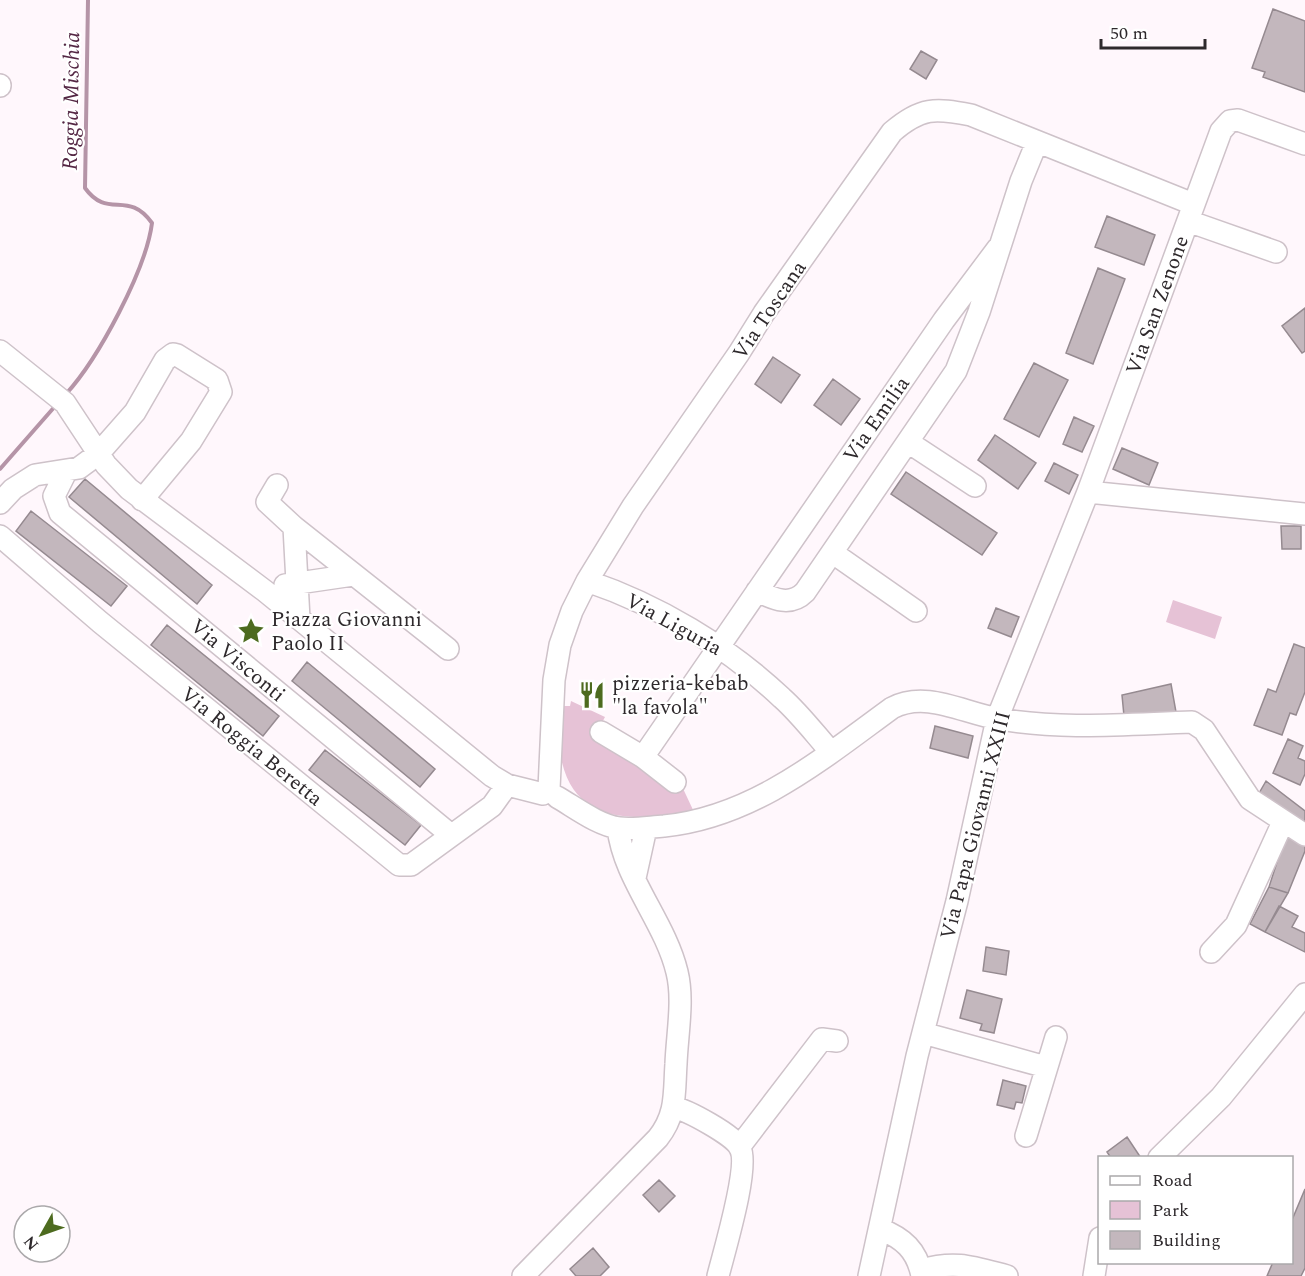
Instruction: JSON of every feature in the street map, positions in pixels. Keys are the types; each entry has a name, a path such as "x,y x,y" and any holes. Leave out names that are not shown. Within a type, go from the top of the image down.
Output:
{"street":[{"name":"Via Toscana","path":"550,793 551,701 558,657 572,611 587,580 633,506 740,353 764,313 892,132 915,115 943,110 971,115 1037,142 1276,252"},
{"name":"Via San Zenone","path":"1088,492 1221,131 1230,121 1238,120 1305,144"},
{"name":"Via Emilia","path":"757,591 783,601 799,599 956,370 979,312 998,248 1037,142"},
{"name":"Via Emilia","path":"643,757 944,320 998,248"},
{"path":"0,351 59,398 115,475 142,500 265,591 492,776 507,784 550,793 618,828 646,828 706,820 727,813 784,783 902,702 926,700 997,719 1047,725 1105,727 1192,722 1204,730 1250,799 1305,835"},
{"path":"0,503 13,489 35,475 66,472 79,468 98,454 135,412 169,356 177,355 217,380 221,392 191,441 142,500"},
{"path":"908,442 975,486"},
{"name":"Via Visconti","path":"66,472 54,496 60,513 452,835"},
{"path":"277,485 267,502 352,575 448,649"},
{"path":"1088,492 1305,514"},
{"name":"Via Papa Giovanni XXIII","path":"869,1276 997,719 1088,492"},
{"path":"294,527 299,618"},
{"name":"Via Roggia Beretta","path":"0,536 100,622 399,865 411,865 492,806 507,784"},
{"path":"832,553 916,611"},
{"path":"265,591 297,581 352,575"},
{"name":"Via Liguria","path":"587,580 663,614 718,646 783,698 831,752"},
{"path":"601,732 643,757 675,782"},
{"path":"1211,952 1236,925 1283,822"},
{"path":"523,1276 658,1138 673,1115 678,1020 677,974 657,920 635,878 619,840 618,828"},
{"path":"635,878 646,828"},
{"path":"1161,1156 1221,1097 1305,994"},
{"path":"923,1033 1046,1067"},
{"path":"1026,1136 1056,1037"},
{"path":"740,1146 822,1039 837,1041"},
{"path":"673,1107 689,1111 740,1146 742,1156 738,1198 718,1276"},
{"path":"880,1229 904,1240 910,1247 921,1273 944,1263 970,1266 1007,1276"},
{"path":"1094,1276 1098,1251"}],"green space":[{"path":"1173,600 1222,617 1215,639 1166,622"},
{"path":"571,701 605,717 597,732 679,780 694,812 650,817 609,814 592,806 577,794 567,776 559,746 559,706 570,706"}],"building":[{"path":"1273,9 1305,21 1305,92 1263,77 1265,72 1252,68"},
{"path":"921,51 937,60 926,79 910,69"},
{"path":"1107,216 1155,235 1144,265 1095,247"},
{"path":"1098,268 1125,279 1093,364 1066,353"},
{"path":"1305,308 1305,351 1302,353 1282,326"},
{"path":"773,357 800,375 781,403 755,384"},
{"path":"1034,363 1068,380 1039,437 1004,419"},
{"path":"833,379 860,399 841,425 814,405"},
{"path":"1074,417 1094,426 1082,452 1063,444"},
{"path":"995,435 1036,463 1018,489 978,460"},
{"path":"1122,448 1158,463 1149,485 1113,469"},
{"path":"1054,463 1078,475 1069,494 1045,481"},
{"path":"906,472 997,533 982,555 891,494"},
{"path":"85,479 212,585 197,604 69,497"},
{"path":"31,511 127,586 111,606 16,531"},
{"path":"1281,526 1301,526 1301,549 1282,549"},
{"path":"996,608 1019,617 1011,637 988,628"},
{"path":"167,625 279,716 263,736 151,645"},
{"path":"1294,644 1305,648 1305,692 1296,715 1290,713 1282,735 1254,725 1268,689 1276,692"},
{"path":"307,662 435,769 420,787 292,681"},
{"path":"1171,684 1176,712 1124,716 1122,695"},
{"path":"935,726 973,736 968,758 930,748"},
{"path":"1288,739 1303,746 1298,758 1305,761 1305,774 1300,785 1273,773"},
{"path":"325,750 421,825 405,845 309,770"},
{"path":"1266,781 1305,811 1305,827 1258,795"},
{"path":"1287,831 1305,842 1305,851 1288,893 1269,887"},
{"path":"1269,887 1288,893 1265,932 1250,924"},
{"path":"1279,906 1298,916 1292,927 1305,933 1305,952 1265,932"},
{"path":"986,947 1009,951 1006,975 983,971"},
{"path":"967,990 1002,999 994,1033 980,1030 982,1024 960,1018"},
{"path":"1003,1080 1026,1086 1022,1103 1016,1102 1014,1109 997,1105"},
{"path":"1127,1137 1140,1156 1110,1156 1107,1152"},
{"path":"659,1180 675,1196 659,1212 643,1195"},
{"path":"1305,1189 1305,1268 1301,1276 1267,1276 1272,1264 1293,1264 1293,1218"},
{"path":"593,1248 609,1267 600,1276 576,1276 570,1269"}],"waterway":[{"name":"Roggia Mischia","path":"66,394 79,379 119,313 141,265 152,223 135,208 102,202 93,197 85,188 88,0"},
{"name":"Roggia Mischia","path":"0,469 57,404"}],"place":[{"name":"Piazza Giovanni Paolo II","path":"251,631"},
{"name":"pizzeria-kebab \"la favola\"","path":"592,695"}]}
